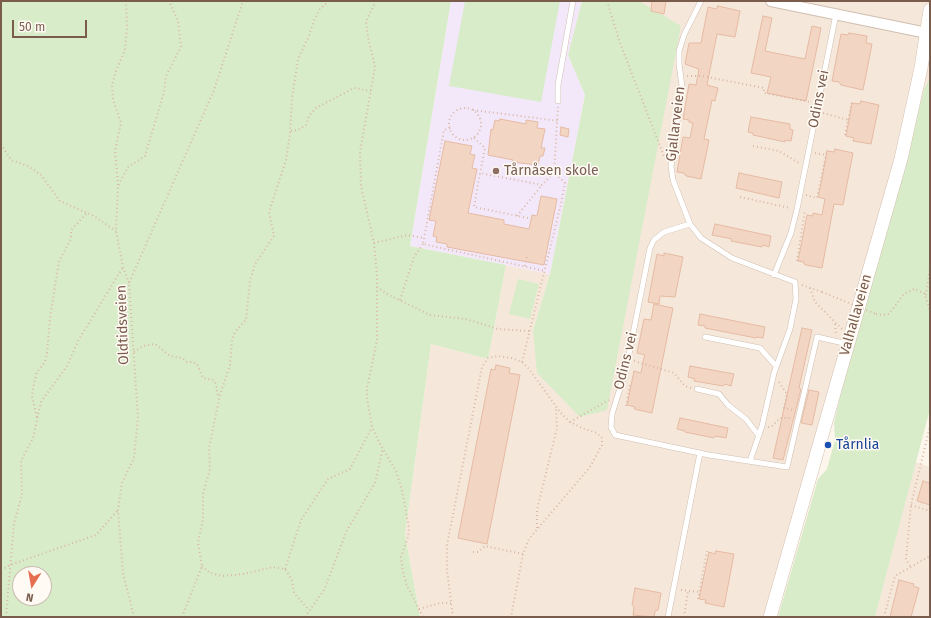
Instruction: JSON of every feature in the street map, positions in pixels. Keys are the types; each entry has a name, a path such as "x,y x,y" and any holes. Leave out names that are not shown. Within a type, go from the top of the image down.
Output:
{"street":[{"path":"771,1 927,33"},
{"name":"Valhallaveien","path":"770,617 902,151 927,33 930,10"}],"lane":[{"path":"558,101 558,85 573,1"},
{"name":"Gjallarveien","path":"701,1 682,41 679,60 682,77 682,92 671,166 673,180 690,224 701,238 722,252 751,266 795,282 796,299 790,329 776,366"},
{"name":"Odins vei","path":"774,275 790,233 799,197 836,14"},
{"name":"Odins vei","path":"690,224 664,232 651,246 626,369 617,396 611,423 612,430 615,435 700,453 787,467 798,420"},
{"path":"705,337 760,348 776,366 762,426 750,461"},
{"path":"798,420 817,337 848,344"},
{"path":"697,389 719,394 728,405 746,419 759,436"},
{"path":"668,617 700,453"}],"path":[{"path":"126,1 127,27 125,50 112,85 113,100 121,123 115,151 118,186 116,231 123,267 129,283"},
{"path":"118,186 128,167 145,156 164,92 166,76 181,47 178,21 169,1"},
{"name":"Oldtidsveien","path":"134,617 123,573 118,510 122,483 134,458 138,418 129,283 214,90 243,1"},
{"path":"182,617 202,566 198,543 203,519 204,485 210,469 209,448 218,400 230,366 232,340 235,332 246,320 250,281 255,264 274,236 269,212 286,160 292,98 298,59 309,36 314,20 320,10 329,1"},
{"path":"376,1 367,17 366,26 375,62 361,143 361,186 374,243 377,287 377,340 367,393 372,427 396,471 407,509 409,533 403,550 401,563 407,586 423,617"},
{"path":"607,1 620,43 659,147 671,166"},
{"path":"682,77 702,76 764,88 764,93 817,105"},
{"path":"290,131 298,130 306,125 309,116 316,108 354,88 371,91"},
{"path":"792,99 793,95"},
{"path":"522,362 545,271 564,184 554,172 554,152 559,121 558,101"},
{"path":"845,135 852,102"},
{"path":"472,110 480,118 481,128 474,137 465,140 460,139 455,136 450,128 450,118 457,111 462,109 472,110 559,121"},
{"path":"816,111 848,120"},
{"path":"400,300 414,257 423,244 444,130 450,128"},
{"path":"474,137 485,148 474,207 528,218"},
{"path":"1,144 12,160 28,166 41,175 60,201 87,213 116,231"},
{"path":"753,146 779,151 806,166"},
{"path":"799,197 817,198 827,150"},
{"path":"808,152 826,155"},
{"path":"517,216 554,172"},
{"path":"480,173 542,185"},
{"path":"740,197 796,209"},
{"path":"797,261 805,213 803,204 799,197"},
{"path":"38,418 34,409 32,396 37,372 45,362 48,354 50,318 59,261 71,239 71,230 87,213"},
{"path":"374,243 390,238 407,236 424,238"},
{"path":"423,244 545,271"},
{"path":"525,266 527,255"},
{"path":"6,617 14,523 22,495 21,461 33,438 41,402 66,366 78,341 123,267"},
{"path":"930,268 926,296 930,310"},
{"path":"377,287 394,298 430,315 466,319 498,329 529,331"},
{"path":"845,331 815,302 810,288 882,315 889,314 902,296 911,290 921,291 926,296"},
{"path":"834,322 836,332 835,341"},
{"path":"134,352 143,346 155,344 170,356 197,364 203,378 213,380 216,384 218,400"},
{"path":"454,617 451,603 447,562 447,545 482,367 486,360 492,356 505,356 522,362 530,369 556,408 570,422 597,433 602,438 602,445 590,467 529,539 523,554 511,617"},
{"path":"644,363 674,373 685,386 697,389"},
{"path":"773,377 779,381 787,394 784,408 800,411"},
{"path":"626,406 630,382"},
{"path":"570,422 617,396"},
{"path":"537,528 537,510 557,426 556,408"},
{"path":"762,426 771,427 782,417 798,420"},
{"path":"910,566 906,559 911,505 930,426"},
{"path":"285,569 301,520 328,479 350,469 372,427"},
{"path":"305,617 324,590 347,530 375,483 383,448"},
{"path":"911,505 930,511"},
{"path":"1,570 10,565 96,535 118,510"},
{"path":"473,552 478,552 485,546 523,554"},
{"path":"698,599 707,551"},
{"path":"884,617 895,576 910,566 930,556"},
{"path":"202,566 210,573 222,576 244,574 273,568 285,569"},
{"path":"285,569 292,580 294,593 310,610"},
{"path":"674,588 699,592"},
{"path":"684,617 688,591"},
{"path":"419,609 440,603 451,603"},
{"path":"633,616 639,617"}],"shaded area":[{"name":"Tårnåsen skole","path":"451,1 582,1 568,55 585,95 550,274 410,246"},
{"path":"639,1 930,1 930,78 924,89 908,154 777,617 420,617 405,534 431,344 488,359 506,265 550,274 533,330 681,27"},
{"path":"915,462 930,467 930,617 875,617"}],"green space":[{"path":"1,1 451,1 410,246 506,265 488,359 431,344 405,534 420,617 1,617"},
{"path":"465,1 560,1 541,102 449,86"},
{"path":"582,1 639,1 681,26 607,410 580,417 537,373 533,330 550,274 585,95 568,55"},
{"path":"930,78 930,409 875,617 778,617 818,479 827,469 835,440 834,423 842,388 908,154 924,89"},
{"path":"518,279 539,284 530,319 509,314"}],"building":[{"path":"652,1 666,1 664,14 651,11"},
{"path":"718,6 740,11 735,37 717,34 707,85 718,88 715,101 712,100 704,139 709,140 701,179 686,176 684,173 677,172 683,137 690,138 693,123 689,122 689,120 683,119 689,84 696,85 699,69 685,64 689,43 701,43 708,7 716,9"},
{"path":"763,16 772,18 765,51 805,59 812,26 821,28 806,101 767,93 771,77 751,73"},
{"path":"849,33 867,36 866,43 872,44 863,90 841,85 839,82 832,81 841,34 848,35"},
{"path":"861,101 879,105 871,144 853,141 854,138 846,136 852,103 860,104"},
{"path":"751,117 790,124 790,129 793,130 791,141 785,140 785,142 753,135 753,133 748,132"},
{"path":"500,119 526,124 526,120 538,122 537,128 545,129 541,148 545,148 543,156 540,156 538,165 512,162 513,160 488,155 491,129 493,130 495,120 499,121"},
{"path":"561,127 569,129 568,137 560,135"},
{"path":"445,141 472,146 470,154 475,155 472,168 477,169 468,213 504,220 504,224 529,229 532,215 537,216 541,196 557,199 544,265 447,247 447,244 436,242 437,237 433,236 436,221 429,220"},
{"path":"835,149 853,153 843,205 834,204 822,268 806,265 804,262 798,261 807,215 813,216 813,213 822,215 825,199 818,197 827,151 834,152"},
{"path":"739,173 782,182 779,198 736,188"},
{"path":"715,224 771,236 769,247 731,241 732,239 712,235"},
{"path":"664,253 683,257 675,297 660,296 659,304 648,302 657,254 664,256"},
{"path":"654,304 673,308 652,413 634,409 635,407 627,405 634,371 641,373 645,355 637,353 644,319 651,320"},
{"path":"700,314 765,327 763,338 705,328 705,326 698,325"},
{"path":"802,328 812,330 799,388 801,389 783,460 773,458"},
{"path":"496,365 510,368 509,373 520,375 487,544 458,538 491,369 495,370"},
{"path":"690,366 734,374 731,386 694,381 695,379 688,377"},
{"path":"809,390 819,392 812,425 801,423"},
{"path":"680,418 728,428 726,438 715,436 714,438 677,429"},
{"path":"923,481 930,483 930,505 917,501"},
{"path":"716,551 734,554 724,607 705,603 706,600 699,599 709,552 715,554"},
{"path":"899,580 914,584 913,586 919,588 911,617 890,617"},
{"path":"635,588 661,593 658,610 655,611 654,617 633,615 634,607 632,605"}],"place":[{"name":"Tårnåsen skole","path":"496,171"},
{"name":"Tårnlia","path":"828,445"}]}
